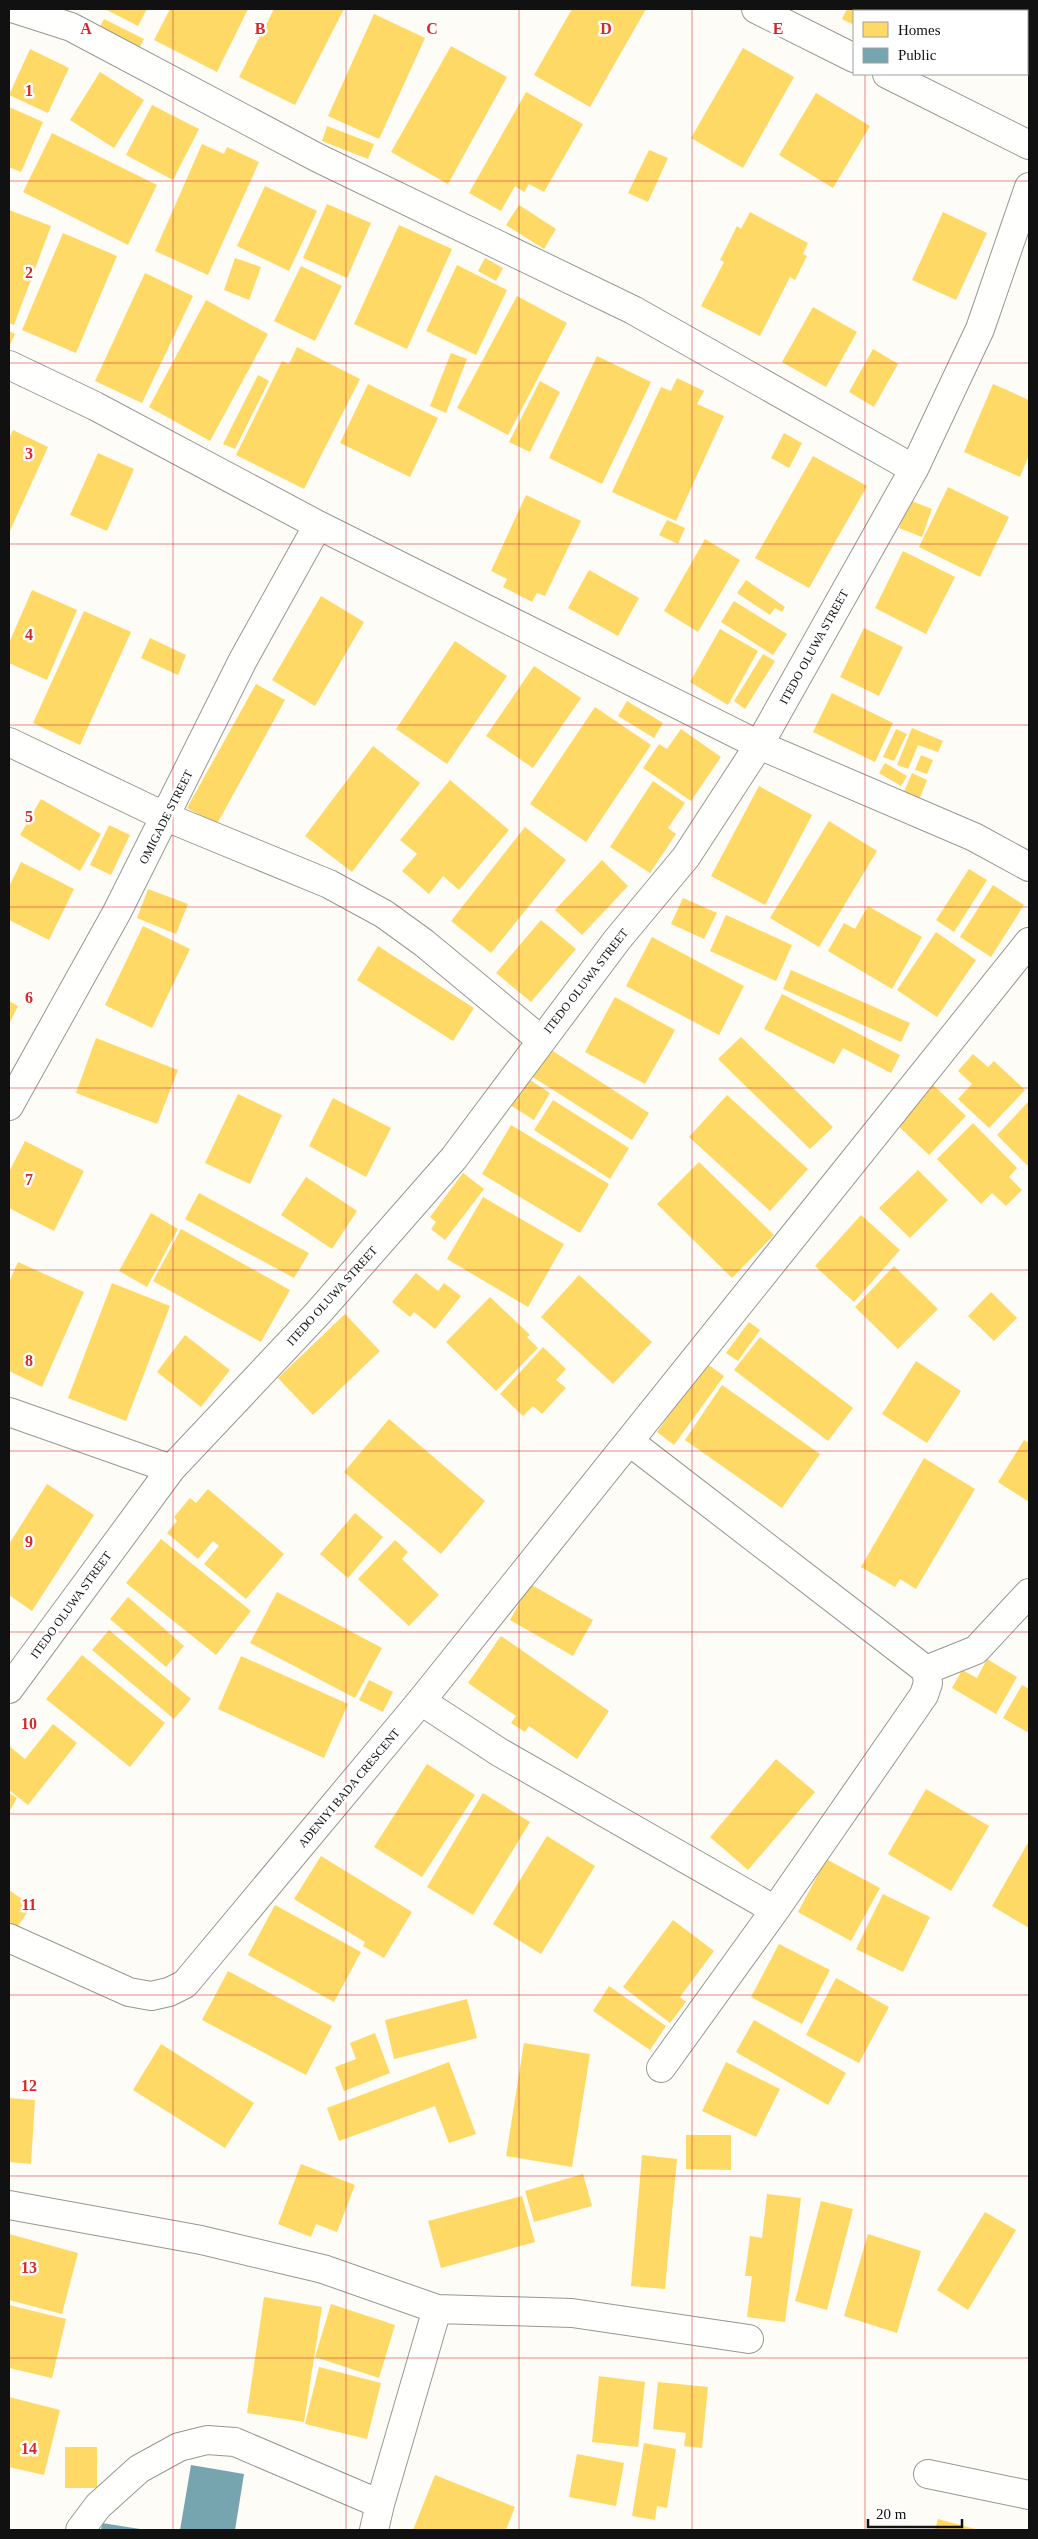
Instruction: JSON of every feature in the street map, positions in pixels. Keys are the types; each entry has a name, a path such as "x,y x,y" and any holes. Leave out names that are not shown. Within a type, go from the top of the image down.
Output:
{"street":[{"path":"15,9 70,27 318,158 633,310 914,469"},
{"path":"756,9 853,58"},
{"path":"888,75 1029,145"},
{"name":"ITEDO OLUWA STREET","path":"9,1689 171,1469 318,1313 447,1165 617,940 686,857 759,745 914,469 980,329 1029,187"},
{"path":"9,365 95,406 318,525 759,745 974,838 1029,867"},
{"name":"OMIGADE STREET","path":"9,1106 117,912 243,660 318,525"},
{"path":"9,742 166,817 329,884 384,914 424,944 541,1040"},
{"name":"ADENIYI BADA CRESCENT","path":"9,1938 128,1992 151,1996 169,1992 186,1984 421,1701 1029,942"},
{"path":"9,1412 171,1469"},
{"path":"630,1442 926,1670 928,1683 924,1695 775,1910 661,2068"},
{"path":"926,1670 976,1650 1029,1593"},
{"path":"421,1701 499,1752 775,1910"},
{"path":"9,2205 201,2240 323,2269 437,2309 572,2313 749,2339"},
{"path":"374,2530 437,2309"},
{"path":"80,2530 98,2506 139,2469 179,2447 207,2440 235,2442 380,2504"},
{"path":"928,2474 1029,2495"}],"building: Homes":[{"path":"105,9 147,9 138,26"},
{"path":"170,9 248,9 217,72 154,40"},
{"path":"274,9 344,9 295,105 239,77"},
{"path":"572,9 646,9 590,107 534,75"},
{"path":"847,9 908,9 853,10 853,24 842,19"},
{"path":"923,9 987,9 986,10"},
{"path":"374,14 425,38 379,139 328,116"},
{"path":"104,19 144,39 136,54 96,34"},
{"path":"451,46 507,77 448,184 391,152"},
{"path":"743,48 794,77 743,168 691,138"},
{"path":"30,49 69,68 48,113 9,95"},
{"path":"100,72 144,100 114,148 70,120"},
{"path":"526,92 583,124 544,192 529,184 524,192 515,186 501,211 469,193"},
{"path":"816,93 870,126 833,188 779,155"},
{"path":"152,105 199,129 173,180 126,155"},
{"path":"9,107 43,122 21,172 9,167"},
{"path":"327,126 374,144 368,159 322,141"},
{"path":"52,133 157,185 128,245 23,192"},
{"path":"202,144 224,154 227,147 259,162 208,275 155,251"},
{"path":"649,150 668,158 648,202 628,193"},
{"path":"265,186 317,211 289,271 237,246"},
{"path":"327,204 371,223 347,278 303,258"},
{"path":"519,205 556,229 544,249 506,225"},
{"path":"9,210 51,226 14,325 9,323"},
{"path":"750,212 808,243 803,254 807,256 795,280 790,277 760,336 701,306 724,262 720,260 737,226 741,229"},
{"path":"943,212 987,233 956,300 912,280"},
{"path":"399,225 452,249 407,349 354,324"},
{"path":"63,233 117,256 76,353 22,330"},
{"path":"235,258 261,267 249,300 224,290"},
{"path":"485,258 503,268 496,281 478,271"},
{"path":"457,265 507,290 476,355 426,331"},
{"path":"301,266 342,286 315,341 274,321"},
{"path":"145,273 193,296 142,403 95,381"},
{"path":"517,296 567,323 508,435 457,408"},
{"path":"206,300 268,334 210,441 149,407"},
{"path":"813,307 857,332 826,387 782,362"},
{"path":"9,331 15,334 9,347"},
{"path":"297,347 360,379 304,489 236,455 282,361 289,364"},
{"path":"873,349 898,364 874,407 849,392"},
{"path":"451,353 467,359 446,413 430,406"},
{"path":"597,356 651,382 602,484 549,458"},
{"path":"258,375 269,381 235,449 223,444"},
{"path":"677,378 704,391 697,404 724,416 676,521 612,492 661,387 671,391"},
{"path":"540,381 560,392 530,452 509,442"},
{"path":"368,384 438,418 410,477 340,443"},
{"path":"993,384 1029,400 1029,455 1020,477 964,452"},
{"path":"13,430 48,447 9,533 9,439"},
{"path":"784,433 802,443 789,468 771,458"},
{"path":"98,453 134,469 107,531 70,515"},
{"path":"813,456 867,486 809,588 755,558"},
{"path":"948,487 1009,517 980,577 919,547"},
{"path":"526,495 581,521 545,596 537,593 532,602 503,587 507,579 491,571"},
{"path":"909,500 932,509 922,537 899,528"},
{"path":"667,520 685,528 678,544 659,535"},
{"path":"705,539 740,560 698,632 664,611"},
{"path":"903,551 955,577 926,634 875,608"},
{"path":"589,570 639,598 618,636 568,608"},
{"path":"746,580 785,607 782,612 775,608 770,615 737,593"},
{"path":"32,590 77,610 47,680 9,663 9,643"},
{"path":"321,596 364,622 315,706 272,680"},
{"path":"734,601 787,634 773,655 721,622"},
{"path":"84,611 131,632 80,745 33,723"},
{"path":"864,628 903,647 879,696 840,677"},
{"path":"720,629 758,651 728,705 690,682"},
{"path":"150,638 186,655 178,675 141,658"},
{"path":"455,641 507,676 447,764 396,729"},
{"path":"763,654 775,661 745,709 734,701"},
{"path":"534,666 581,698 533,768 486,736"},
{"path":"256,684 285,700 217,824 187,808"},
{"path":"832,693 893,723 875,762 813,732"},
{"path":"627,701 663,723 654,738 618,716"},
{"path":"595,707 651,745 586,842 530,804"},
{"path":"912,728 943,741 938,752 918,745 908,769 897,765"},
{"path":"681,729 721,757 691,801 643,768 659,744 667,749"},
{"path":"896,729 907,734 894,761 883,757"},
{"path":"373,746 420,783 352,872 305,836"},
{"path":"921,755 933,760 927,774 915,770"},
{"path":"885,763 907,776 901,786 879,773"},
{"path":"912,773 927,780 919,800 903,794"},
{"path":"450,780 509,830 459,890 443,876 429,894 402,871 417,854 400,840"},
{"path":"653,781 685,803 668,828 676,834 650,873 610,847"},
{"path":"759,786 812,815 765,905 711,876"},
{"path":"41,799 101,834 80,871 20,835"},
{"path":"829,821 877,851 819,947 770,918"},
{"path":"109,825 130,835 111,875 90,865"},
{"path":"525,827 566,860 491,953 451,921"},
{"path":"602,860 628,886 582,935 555,910"},
{"path":"21,862 74,889 49,940 9,920 9,887"},
{"path":"969,869 987,880 954,932 936,920"},
{"path":"993,885 1024,905 991,957 960,937"},
{"path":"148,889 188,904 176,934 137,918"},
{"path":"683,898 717,913 704,939 671,924"},
{"path":"868,906 922,937 892,989 828,951 844,923 855,929"},
{"path":"726,915 792,945 776,981 710,951"},
{"path":"541,920 576,949 531,1002 496,973"},
{"path":"143,926 190,949 152,1028 105,1005"},
{"path":"936,932 976,960 937,1017 897,990"},
{"path":"652,937 744,986 719,1035 626,986"},
{"path":"378,946 474,1008 453,1041 357,980"},
{"path":"791,970 910,1023 901,1042 783,989"},
{"path":"782,994 900,1055 891,1073 843,1048 834,1064 764,1029"},
{"path":"615,997 675,1030 645,1084 585,1052"},
{"path":"9,1001 18,1006 9,1024"},
{"path":"741,1037 833,1127 810,1149 718,1059"},
{"path":"96,1038 178,1070 157,1124 76,1093"},
{"path":"545,1046 649,1113 632,1140 528,1074"},
{"path":"973,1054 988,1067 994,1061 1025,1090 989,1128 958,1099 972,1084 958,1071"},
{"path":"524,1076 550,1093 534,1120 507,1103"},
{"path":"931,1083 966,1116 929,1155 894,1122"},
{"path":"238,1094 282,1115 250,1184 205,1163"},
{"path":"727,1095 808,1169 770,1211 689,1137"},
{"path":"333,1098 391,1128 366,1177 309,1146"},
{"path":"553,1100 629,1148 610,1179 534,1130"},
{"path":"1029,1101 1029,1167 997,1135"},
{"path":"973,1123 1017,1168 1009,1177 1022,1190 1006,1206 992,1193 981,1204 937,1159"},
{"path":"511,1125 609,1184 580,1233 482,1174"},
{"path":"25,1141 84,1171 54,1231 9,1208 9,1172"},
{"path":"699,1162 774,1235 732,1278 657,1204"},
{"path":"918,1170 948,1200 910,1238 879,1208"},
{"path":"463,1173 484,1189 445,1240 431,1229 436,1222 430,1217"},
{"path":"306,1177 357,1211 332,1249 281,1215"},
{"path":"199,1193 309,1253 294,1278 185,1219"},
{"path":"483,1197 564,1244 528,1307 447,1259"},
{"path":"151,1213 178,1229 147,1287 119,1271"},
{"path":"861,1215 900,1250 854,1302 815,1266"},
{"path":"181,1229 290,1290 261,1342 153,1281"},
{"path":"18,1262 84,1292 42,1387 9,1371 9,1282"},
{"path":"894,1266 938,1309 898,1349 855,1307"},
{"path":"416,1273 438,1291 444,1283 461,1296 435,1329 414,1312 410,1317 392,1302"},
{"path":"579,1275 652,1342 613,1384 541,1317"},
{"path":"112,1283 170,1306 126,1421 68,1398"},
{"path":"991,1292 1017,1318 994,1341 968,1316"},
{"path":"490,1297 530,1335 527,1337 538,1348 496,1391 446,1342"},
{"path":"345,1314 380,1351 313,1415 278,1378"},
{"path":"749,1322 760,1330 738,1361 726,1353"},
{"path":"185,1335 230,1370 201,1407 157,1372"},
{"path":"760,1337 853,1408 828,1441 734,1370"},
{"path":"543,1347 566,1369 556,1380 566,1388 542,1414 533,1406 523,1416 500,1394"},
{"path":"916,1361 961,1391 927,1443 882,1414"},
{"path":"706,1363 724,1376 674,1445 657,1432"},
{"path":"722,1385 820,1454 782,1508 685,1440"},
{"path":"389,1419 485,1501 441,1554 344,1472"},
{"path":"1024,1440 1029,1443 1029,1502 998,1482"},
{"path":"924,1458 975,1489 916,1589 900,1579 895,1587 861,1567"},
{"path":"47,1484 94,1515 32,1611 9,1595 9,1544"},
{"path":"208,1489 284,1554 246,1599 204,1564 219,1546 213,1541 198,1559 167,1533 177,1521 174,1517 190,1498 196,1503"},
{"path":"355,1513 383,1537 348,1578 320,1554"},
{"path":"161,1539 251,1611 216,1655 126,1583"},
{"path":"395,1540 408,1552 402,1559 439,1595 409,1626 358,1579"},
{"path":"530,1584 593,1620 573,1656 510,1620"},
{"path":"277,1592 382,1648 355,1698 250,1643"},
{"path":"128,1597 184,1646 166,1667 110,1619"},
{"path":"109,1630 191,1699 174,1719 92,1650"},
{"path":"501,1636 609,1711 577,1759 529,1726 525,1732 511,1723 516,1716 468,1683"},
{"path":"82,1655 165,1723 130,1767 46,1699"},
{"path":"241,1656 348,1704 324,1758 218,1709"},
{"path":"987,1659 1017,1677 996,1714 952,1688 962,1670 977,1678"},
{"path":"369,1680 393,1692 383,1712 359,1700"},
{"path":"1022,1685 1029,1689 1029,1733 1003,1718"},
{"path":"53,1724 77,1743 28,1805 9,1790 9,1746 25,1759"},
{"path":"776,1759 815,1792 748,1870 710,1837"},
{"path":"427,1764 475,1795 422,1877 374,1847"},
{"path":"926,1789 989,1826 951,1891 888,1854"},
{"path":"9,1793 17,1798 9,1812"},
{"path":"483,1793 530,1822 473,1915 427,1887"},
{"path":"547,1836 595,1866 541,1954 493,1924"},
{"path":"1029,1841 1029,1928 992,1906"},
{"path":"321,1856 412,1912 384,1958 363,1946 365,1942 294,1899"},
{"path":"826,1859 880,1888 851,1941 798,1912"},
{"path":"9,1890 32,1906 13,1933 9,1930"},
{"path":"883,1894 930,1917 903,1972 856,1949"},
{"path":"275,1905 361,1952 334,2002 248,1955"},
{"path":"673,1920 714,1951 680,1997 686,2002 670,2023 623,1987"},
{"path":"779,1944 830,1970 802,2024 751,1997"},
{"path":"228,1971 332,2026 306,2075 202,2020"},
{"path":"836,1978 889,2007 859,2063 806,2035"},
{"path":"609,1986 666,2026 650,2050 593,2011"},
{"path":"467,1999 477,2038 394,2059 385,2020"},
{"path":"754,2020 846,2073 828,2105 736,2052"},
{"path":"375,2033 390,2073 344,2091 335,2067 356,2059 350,2043"},
{"path":"524,2043 590,2054 572,2167 506,2156"},
{"path":"161,2044 254,2103 225,2148 133,2090"},
{"path":"449,2062 476,2134 449,2143 435,2106 339,2141 327,2108"},
{"path":"726,2062 780,2089 756,2137 702,2111"},
{"path":"9,2098 35,2100 31,2164 9,2162"},
{"path":"686,2135 731,2135 731,2170 686,2169"},
{"path":"642,2155 677,2159 665,2289 631,2286"},
{"path":"301,2164 355,2185 337,2232 316,2224 311,2237 278,2224"},
{"path":"583,2174 592,2206 534,2222 525,2191"},
{"path":"767,2194 801,2198 785,2322 747,2317 752,2276 745,2276 750,2236 762,2238"},
{"path":"522,2196 535,2242 441,2268 428,2221"},
{"path":"821,2201 853,2209 827,2310 795,2301"},
{"path":"985,2212 1016,2230 968,2310 937,2290"},
{"path":"9,2234 78,2253 62,2314 9,2300"},
{"path":"868,2234 921,2251 897,2333 844,2316"},
{"path":"264,2297 322,2307 304,2422 247,2413"},
{"path":"331,2304 395,2325 379,2378 315,2357"},
{"path":"9,2305 66,2319 52,2378 9,2368"},
{"path":"319,2367 381,2383 367,2439 305,2424"},
{"path":"599,2376 645,2382 638,2447 592,2442"},
{"path":"658,2382 708,2387 702,2448 684,2446 686,2433 653,2429"},
{"path":"9,2397 60,2410 44,2475 9,2467"},
{"path":"644,2443 676,2449 667,2508 657,2506 655,2520 632,2516"},
{"path":"65,2447 97,2447 97,2488 65,2488"},
{"path":"577,2454 624,2463 616,2506 569,2497"},
{"path":"435,2475 515,2507 506,2530 413,2530"},
{"path":"938,2519 979,2530 935,2530"}],"building: Public":[{"path":"191,2465 244,2474 235,2530 180,2530"},
{"path":"102,2523 140,2529 140,2530 101,2530"}]}
